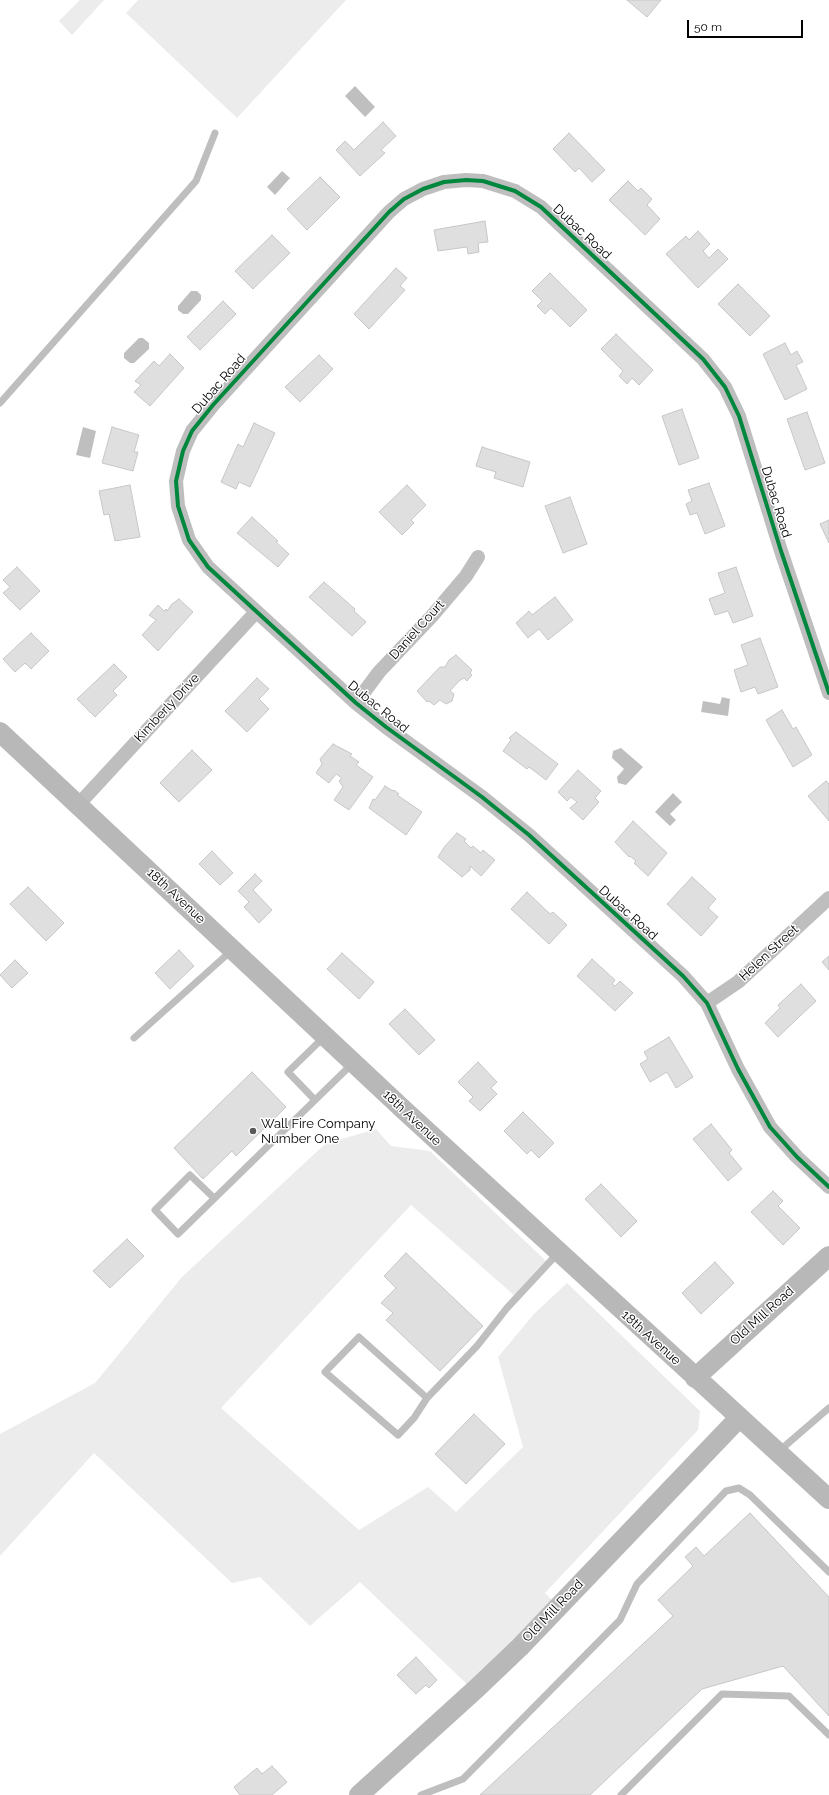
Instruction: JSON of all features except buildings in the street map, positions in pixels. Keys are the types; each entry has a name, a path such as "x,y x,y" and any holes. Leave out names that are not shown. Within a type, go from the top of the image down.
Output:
{"street":[{"name":"Dubac Road","path":"829,693 781,550 739,416 733,401 722,382 703,359 541,207 515,191 483,181 466,180 444,182 423,189 404,199 389,212 213,405 192,431 183,451 176,481 178,506 184,530 196,551 208,567 356,703 386,727 482,797 529,835 683,976 707,1003 761,1114 780,1140 829,1187"},
{"name":"Daniel Court","path":"356,703 379,672 432,616 466,576 478,557"},
{"name":"Kimberly Drive","path":"78,804 256,612"},
{"name":"18th Avenue","path":"0,732 353,1063 695,1378 829,1499"},
{"name":"Helen Street","path":"707,1003 738,982 829,898"},
{"name":"Old Mill Road","path":"695,1378 829,1256"},
{"name":"Old Mill Road","path":"359,1795 520,1647 739,1418"}],"lane":[{"path":"0,403 196,181 215,133"},
{"path":"134,1038 233,950"},
{"path":"315,1100 288,1072 325,1036"},
{"path":"214,1198 190,1175 155,1210 178,1234 353,1063"},
{"path":"427,1398 359,1337 325,1372 398,1435 414,1418 427,1398 477,1346 507,1308 558,1252"},
{"path":"778,1452 829,1408"},
{"path":"421,1795 463,1779 620,1620 637,1584 726,1491 739,1488 750,1495 829,1572"},
{"path":"621,1795 722,1694 789,1696 829,1735"}],"shaded area":[{"path":"80,0 104,0 72,35 59,21"},
{"path":"138,0 346,0 237,118 126,13"},
{"path":"355,86 375,107 365,117 345,96"},
{"path":"282,171 290,178 275,195 267,187"},
{"path":"191,291 197,291 201,295 201,300 188,314 183,314 178,310 178,306"},
{"path":"139,338 143,338 149,343 149,349 134,363 130,363 124,358 124,353"},
{"path":"83,427 96,431 90,458 76,455"},
{"path":"722,697 730,699 728,716 701,712 703,701 720,704"},
{"path":"621,748 643,767 626,785 618,783 617,777 624,769 612,758 613,751"},
{"path":"673,793 682,802 670,814 676,820 670,826 655,812"},
{"path":"376,1129 391,1146 430,1151 546,1261 515,1296 411,1205 221,1408 359,1530 428,1487 456,1512 523,1447 498,1357 534,1314 567,1283 700,1411 698,1430 545,1593 554,1602 471,1688 360,1582 310,1626 260,1577 232,1583 94,1453 0,1556 0,1434 95,1383 182,1277 325,1144"}],"cycle path":[{"path":"829,693 781,551 739,416 725,387 703,359 541,207 515,191 483,181 466,180 444,182 423,189 404,199 389,212 213,405 192,431 183,451 176,481 178,506 189,540 208,567 356,703 386,727 482,797 529,835 683,976 707,1003 738,1069 770,1127 797,1157 829,1187"}],"place":[{"name":"Wall Fire Company Number One","path":"253,1131"}]}
